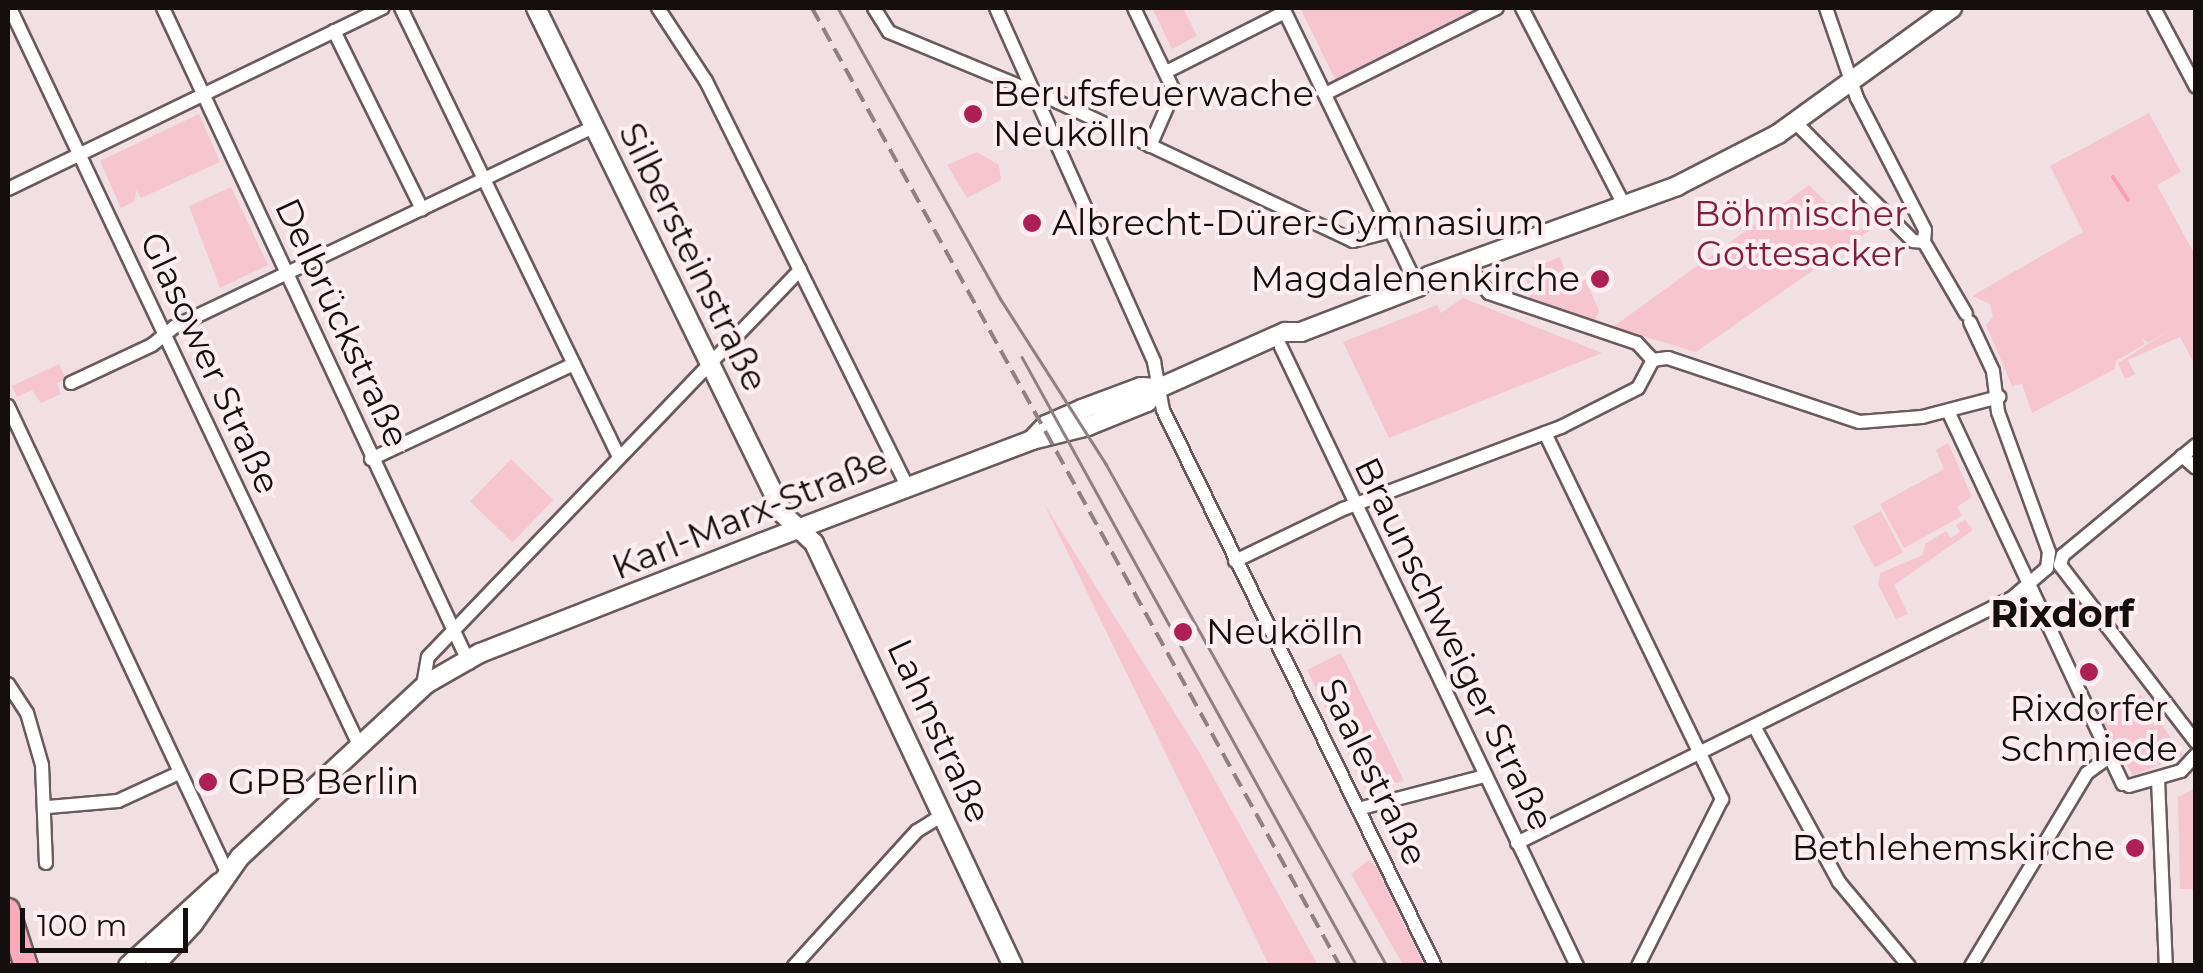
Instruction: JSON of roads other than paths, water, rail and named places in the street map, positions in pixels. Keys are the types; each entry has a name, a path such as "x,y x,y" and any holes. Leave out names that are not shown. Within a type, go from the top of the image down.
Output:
{"highway":[{"path":"8,910 26,966"}],"main road":[{"name":"Silbersteinstraße","path":"536,8 784,514 800,528"},
{"name":"Karl-Marx-Straße","path":"1418,287 1472,272 1501,254 1685,182 1766,137 1787,116 1797,118 1952,8"},
{"name":"Karl-Marx-Straße","path":"149,960 210,903 223,877 358,743 376,733 381,721 423,686 469,662 486,661 493,652 800,528 1032,440 1057,420 1141,387 1159,388 1274,346 1418,287 1474,259 1501,254"},
{"name":"Lahnstraße","path":"800,528 823,560 1012,966"}],"street":[{"name":"Glasower Straße","path":"10,8 358,743"},
{"name":"Delbrückstraße","path":"163,8 469,662"},
{"path":"8,189 334,31 362,12 383,8"},
{"path":"400,8 619,457"},
{"path":"658,8 706,81 907,486"},
{"path":"874,8 885,28 1039,95 1352,242 1392,231"},
{"name":"Saalestraße","path":"996,8 1039,95 1159,388 1163,410 1435,966"},
{"path":"1134,8 1166,72 1173,97 1150,146"},
{"path":"1324,94 1497,8"},
{"path":"1522,8 1625,206"},
{"path":"1826,8 1853,77 1925,230 1924,242 1968,318 1999,397 1998,412 2054,570 2196,742"},
{"path":"2154,8 2196,87"},
{"path":"1166,72 1284,10 1418,287"},
{"path":"334,31 422,209"},
{"path":"1797,118 1872,199 1914,240 1924,242"},
{"path":"71,384 286,274 594,127"},
{"name":"Karl-Marx-Straße","path":"423,686 428,657 800,270"},
{"path":"1472,272 1489,293 1637,343 1652,360"},
{"path":"780,290 812,294"},
{"name":"Braunschweiger Straße","path":"1274,346 1576,966"},
{"path":"1652,360 1668,358 1849,421 1941,412 1999,397"},
{"path":"1236,562 1354,506 1545,433 1638,388 1652,360"},
{"path":"371,459 574,364"},
{"path":"8,406 179,773 223,877"},
{"path":"1941,412 2029,586 2106,759 2126,785 2181,771 2196,755"},
{"path":"1545,433 1700,753 1721,805 1638,966"},
{"path":"1517,843 2029,586 2054,570 2063,555 2196,445"},
{"path":"2182,456 2196,468"},
{"path":"8,684 26,713 48,807 46,863"},
{"path":"8,707 26,713"},
{"path":"1754,726 1835,876 1907,965"},
{"path":"1971,966 2086,773 2106,759"},
{"path":"48,807 118,801 179,773"},
{"path":"1358,809 1485,776"},
{"path":"2158,779 2166,966"},
{"path":"794,966 917,831 943,815"}],"waterway":[{"path":"2113,177 2128,200"}],"tram line":[{"path":"838,8 1000,298 1106,464 1387,966"},
{"path":"1022,357 1357,966"}],"railway":[{"path":"812,8 1340,966"}],"place":[{"name":"Berufsfeuerwache Neukölln","path":"973,114"},
{"name":"Albrecht-Dürer-Gymnasium","path":"1032,223"},
{"name":"Magdalenenkirche","path":"1600,279"},
{"name":"Neukölln","path":"1183,632"},
{"name":"Rixdorfer Schmiede","path":"2089,672"},
{"name":"GPB Berlin","path":"208,782"},
{"name":"Bethlehemskirche","path":"2135,848"}],"district":[{"name":"Rixdorf","path":"2062,614"}],"park label":[{"name":"Böhmischer Gottesacker","path":"1801,234"}]}
